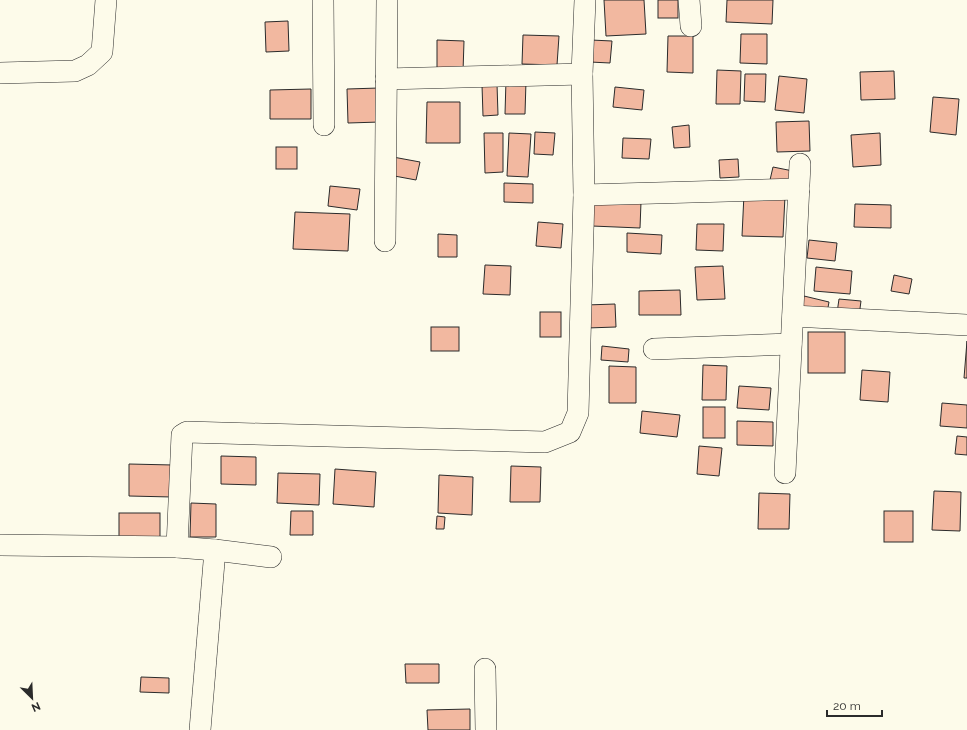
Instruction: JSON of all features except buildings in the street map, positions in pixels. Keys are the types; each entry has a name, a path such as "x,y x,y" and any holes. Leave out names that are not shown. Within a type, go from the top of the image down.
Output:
{"street":[{"path":"0,72 75,71 88,65 102,52 106,0"},
{"path":"323,0 324,125"},
{"path":"385,241 387,0"},
{"path":"176,548 182,435 187,432 545,442 570,432 578,413 584,195 582,74 585,0"},
{"path":"689,0 691,26"},
{"path":"386,79 582,74"},
{"path":"785,473 800,164"},
{"path":"584,195 799,189"},
{"path":"793,316 967,325"},
{"path":"654,348 791,344"},
{"path":"0,545 176,548 215,550 271,557"},
{"path":"200,730 215,550"},
{"path":"484,669 486,730"}]}
